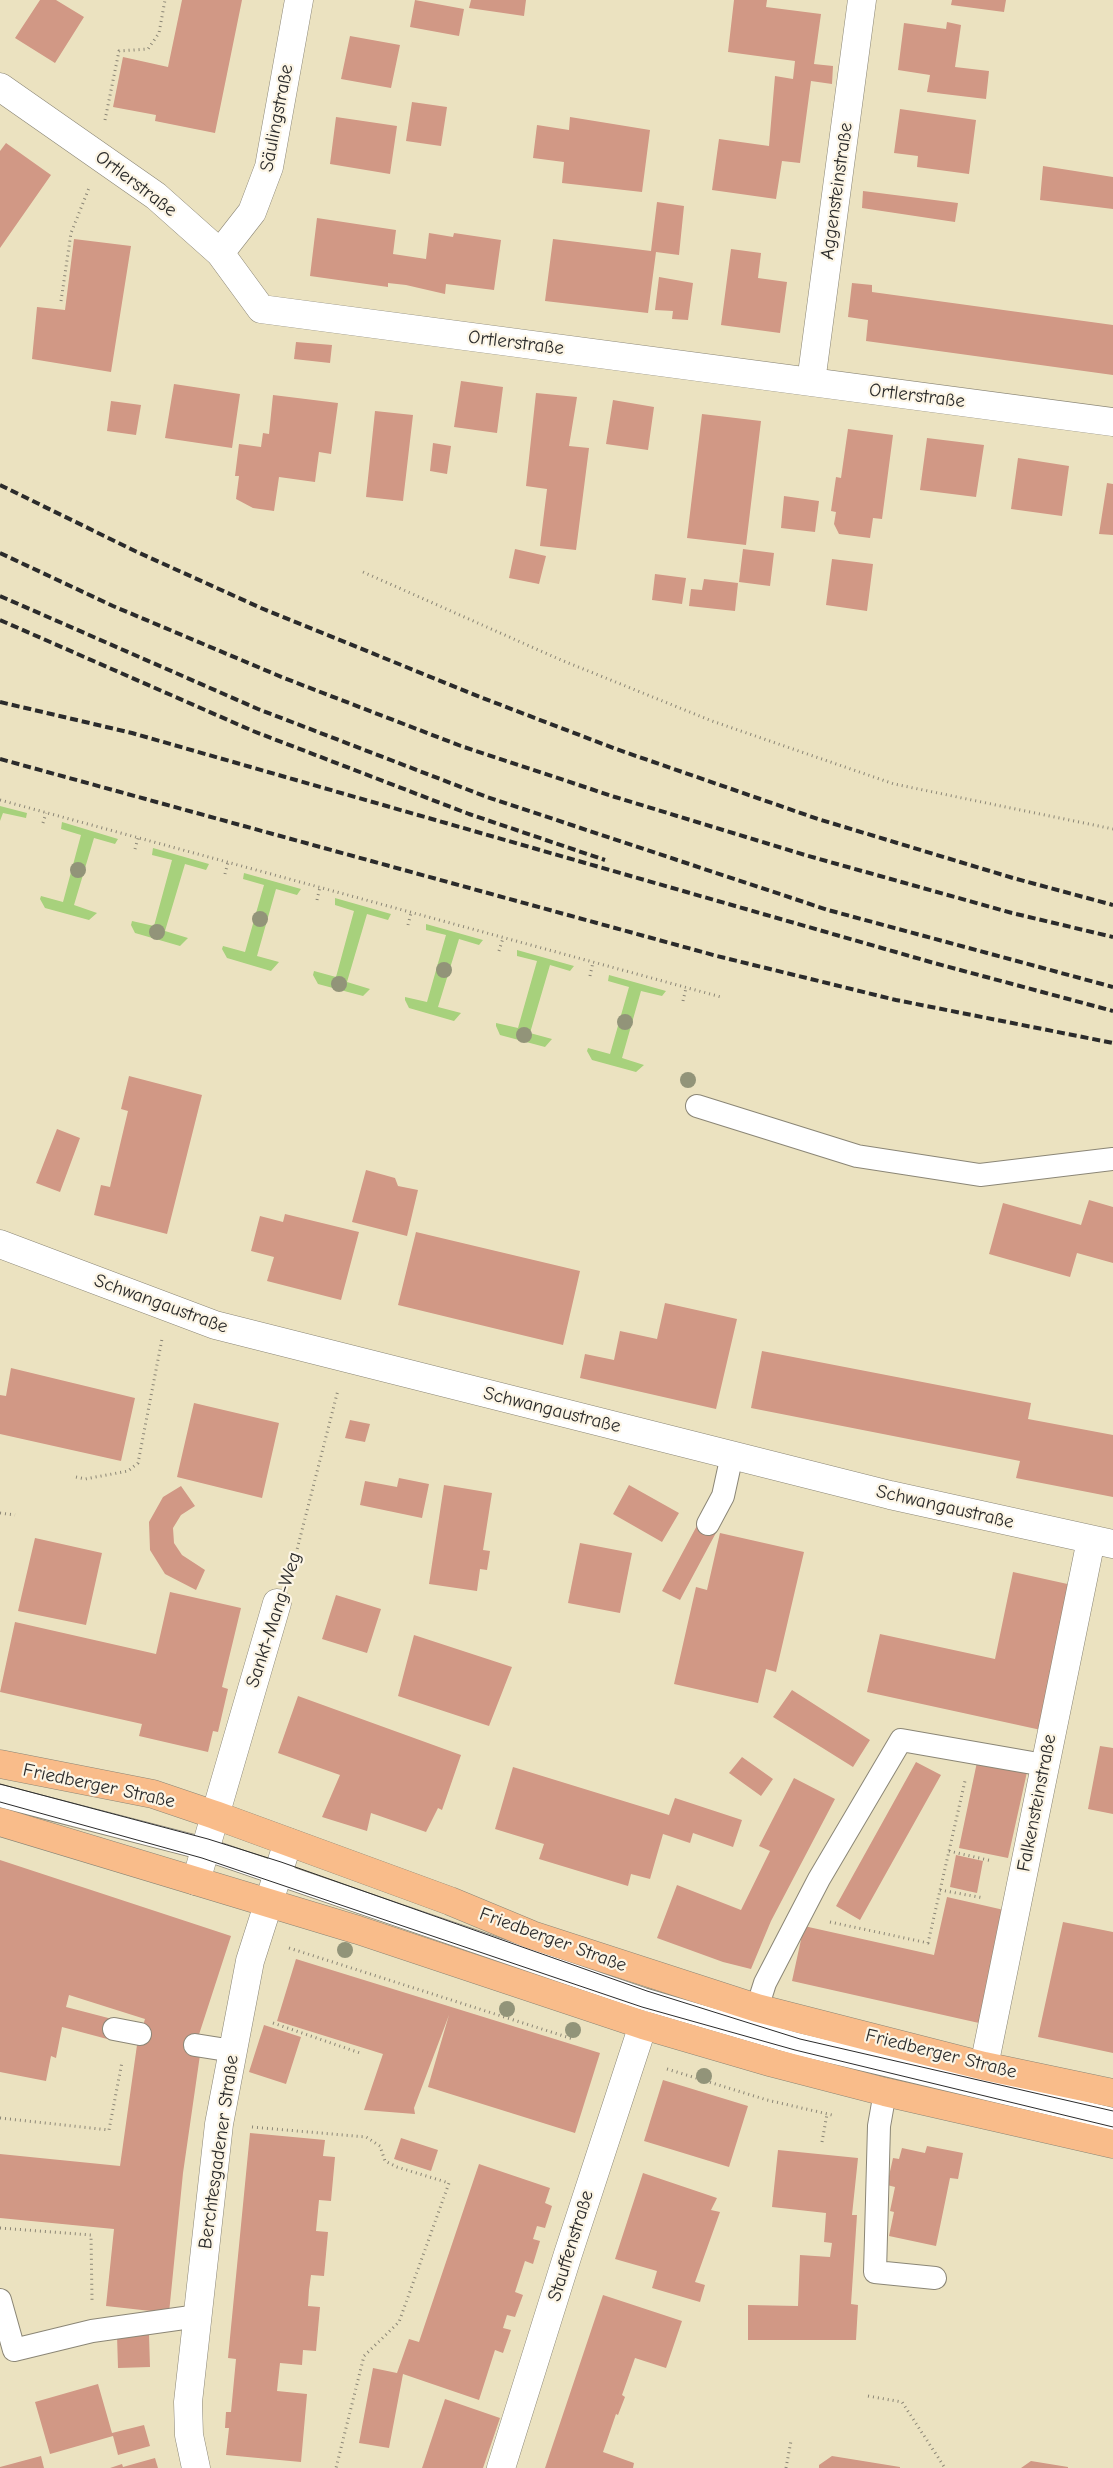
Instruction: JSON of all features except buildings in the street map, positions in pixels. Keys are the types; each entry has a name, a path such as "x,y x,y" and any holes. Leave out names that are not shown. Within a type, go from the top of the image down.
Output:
{"main road":[{"name":"Friedberger Straße","path":"0,1764 153,1794 450,1901 532,1935 757,2008 984,2066 1113,2093"},
{"path":"0,1822 368,1933 643,2026 774,2064 885,2092 1113,2144"}],"street":[{"name":"Säulingstraße","path":"220,253 252,212 269,167 299,0"},
{"name":"Aggensteinstraße","path":"811,382 862,0"},
{"name":"Ortlerstraße","path":"0,87 156,196 220,253 261,309 1113,422"},
{"name":"Schwangaustraße","path":"0,1244 215,1326 890,1494 1102,1542"},
{"name":"Falkensteinstraße","path":"984,2066 1044,1765 1102,1542"},
{"name":"Sankt-Mang-Weg","path":"196,1881 277,1604"},
{"name":"Berchtesgadener Straße","path":"196,2468 189,2435 188,2402 219,2124 250,1961 288,1842"},
{"name":"Stauffenstraße","path":"501,2468 568,2254 643,2026"}],"lane":[{"path":"697,1106 858,1156 980,1175 1113,1159"},
{"path":"708,1524 723,1496 732,1455"},
{"path":"757,2008 765,1983 819,1879 901,1740 1044,1765"},
{"path":"0,1796 205,1849 278,1872 643,1999 797,2044 1113,2119"},
{"path":"195,2045 233,2051"},
{"path":"885,2092 879,2126 875,2272 935,2278"},
{"path":"0,2300 14,2350 92,2331 198,2316"}],"path":[{"path":"61,301 71,233 102,158 105,120 119,51 148,48 159,33 166,0"},
{"path":"363,572 561,660 712,721 894,784 1113,829"},
{"path":"0,800 721,997"},
{"path":"43,823 46,813"},
{"path":"135,849 138,838"},
{"path":"225,874 228,862"},
{"path":"317,900 320,887"},
{"path":"408,925 411,913"},
{"path":"499,951 503,938"},
{"path":"590,976 593,962"},
{"path":"683,1001 686,988"},
{"path":"76,1477 85,1478 128,1471 138,1463 168,1309"},
{"name":"Sankt-Mang-Weg","path":"277,1604 286,1590 346,1358"},
{"path":"0,1512 15,1515"},
{"path":"800,1916 928,1943 971,1753"},
{"path":"949,1851 1024,1867"},
{"path":"940,1890 1016,1904"},
{"path":"240,2012 360,2053"},
{"path":"0,2118 109,2130 127,2032"},
{"path":"822,2142 826,2114"},
{"path":"219,2124 366,2137 380,2146 385,2161 449,2183 399,2322 364,2356 336,2468"},
{"path":"0,2228 91,2235 92,2331"},
{"path":"868,2396 902,2402 946,2468"},
{"path":"786,2468 791,2442"}],"green space":[{"path":"0,806 27,813 26,818 3,813 0,821"},
{"path":"62,822 118,839 115,844 94,838 74,905 97,913 89,920 45,908 40,899 41,896 63,902 81,835 61,829"},
{"path":"153,848 209,864 206,870 185,864 165,931 188,938 180,946 135,933 131,925 132,921 154,926 172,860 152,855"},
{"path":"244,873 301,889 297,895 276,889 257,956 279,962 271,971 227,958 222,949 223,946 245,952 264,885 243,879"},
{"path":"335,898 391,914 388,920 367,914 347,982 370,989 363,996 318,984 313,975 314,971 336,977 354,911 335,905"},
{"path":"426,924 483,940 479,945 459,939 438,1007 461,1013 454,1021 409,1008 405,1000 405,997 427,1002 446,935 426,930"},
{"path":"517,950 574,966 570,971 550,965 530,1033 552,1039 545,1047 500,1035 496,1026 496,1023 518,1028 537,961 517,956"},
{"path":"609,975 666,991 662,996 641,991 622,1058 644,1065 636,1072 592,1060 587,1051 588,1048 610,1054 629,987 608,981"}],"tram line":[{"path":"0,1784 208,1839 281,1862 647,1991 800,2039 1113,2111"},
{"path":"0,1802 202,1858 642,2007 795,2050 1113,2127"}],"railway":[{"path":"0,485 135,551 261,608 480,697 616,749 818,819 1013,878 1113,905"},
{"path":"0,553 113,606 284,678 461,746 615,797 805,855 1012,913 1113,937"},
{"path":"0,596 258,709 487,797 828,910 1113,987"},
{"path":"0,620 253,731 469,814 605,860"},
{"path":"0,702 132,733 934,963 1113,1011"},
{"path":"0,759 717,956 896,1000 1113,1043"}]}
